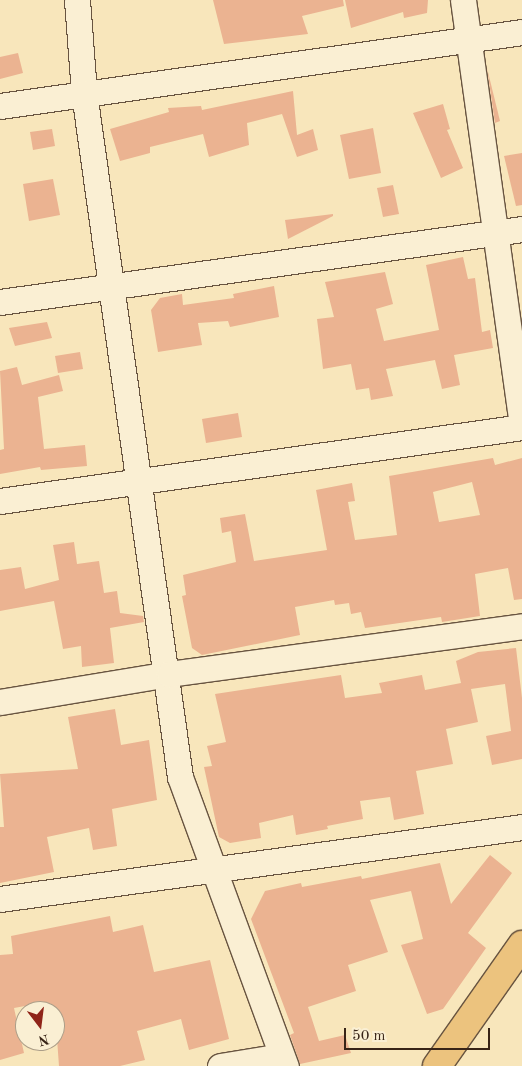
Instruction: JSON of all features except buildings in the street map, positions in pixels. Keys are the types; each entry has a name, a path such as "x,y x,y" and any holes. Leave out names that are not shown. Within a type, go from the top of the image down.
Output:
{"main road":[{"path":"437,1066 522,945"}],"street":[{"path":"78,0 84,93 168,674 180,777 215,869 283,1061 220,1066"},
{"path":"0,501 522,426 466,40 463,0"},
{"path":"0,106 522,32"},
{"path":"0,302 522,229"},
{"path":"0,702 168,674 522,626"},
{"path":"0,899 522,827"}]}
